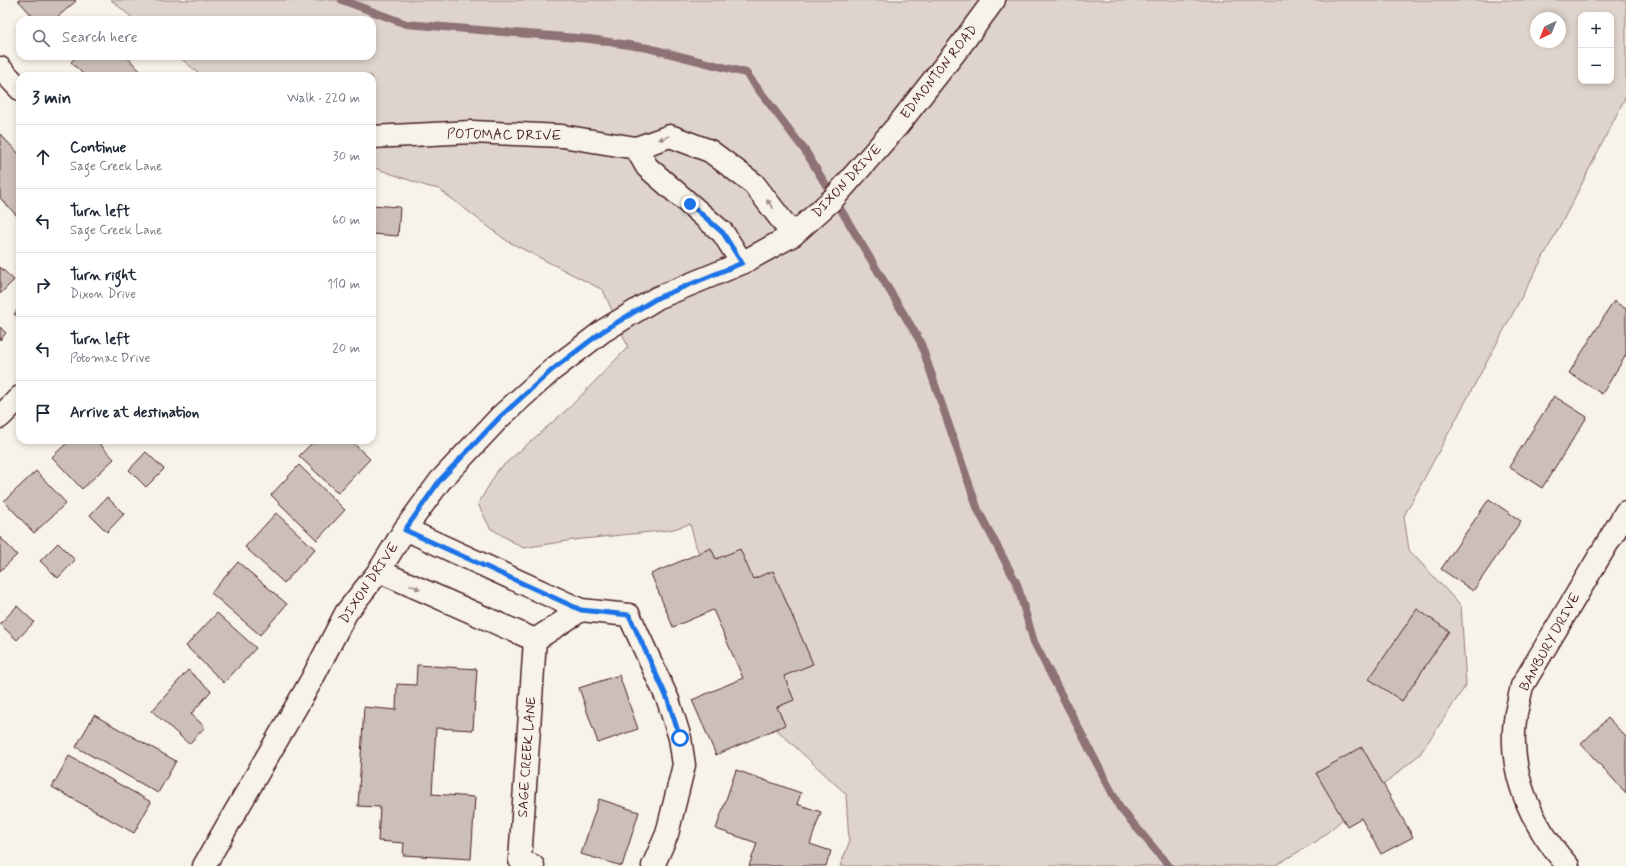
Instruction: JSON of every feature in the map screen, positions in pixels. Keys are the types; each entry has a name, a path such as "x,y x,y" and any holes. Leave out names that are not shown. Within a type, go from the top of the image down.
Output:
{"street":[{"name":"EDMONTON ROAD","path":"898,125 994,0"},
{"path":"0,68 16,85"},
{"name":"DIXON DRIVE","path":"204,866 310,681 346,613 379,571 405,530 440,480 500,417 552,370 603,331 657,298 742,263 794,235 833,199 898,125"},
{"name":"POTOMAC DRIVE","path":"376,137 472,132 562,136 636,148 670,136 710,151 754,184 794,235"},
{"path":"636,148 647,168 723,233 742,263"},
{"path":"0,417 16,401"},
{"name":"BANBURY DRIVE","path":"1568,866 1545,837 1533,817 1522,790 1516,767 1514,738 1516,715 1522,686 1626,512"},
{"path":"405,530 581,610 629,615 668,700 680,738 684,766 667,834 653,866"},
{"path":"379,571 535,640 581,610"},
{"name":"SAGE CREEK LANE","path":"533,866 520,860 535,640"}],"shaded area":[{"path":"111,0 1626,0 1626,96 1570,207 1404,516 1409,550 1461,606 1466,685 1420,754 1317,841 1274,866 840,866 849,843 846,794 775,728 696,546 690,524 670,530 573,540 523,548 490,528 478,504 498,470 571,406 628,347 603,290 507,241 439,189 376,168 376,72 197,72 183,60 376,60 376,16 130,16"}],"building":[{"path":"18,0 76,1 59,16 32,16"},
{"path":"73,60 130,60 141,72 81,72 71,62"},
{"path":"0,134 16,151 16,215 0,198"},
{"path":"376,205 400,207 398,236 376,234"},
{"path":"0,267 14,280 0,294"},
{"path":"1614,301 1626,309 1626,355 1602,394 1569,373"},
{"path":"0,327 6,333 0,340"},
{"path":"1554,396 1587,417 1542,488 1509,467"},
{"path":"66,444 100,444 114,459 82,489 52,457"},
{"path":"311,444 354,444 370,459 338,493 299,456"},
{"path":"146,452 164,469 146,487 129,470"},
{"path":"299,465 345,510 317,540 271,495"},
{"path":"36,471 66,503 34,533 4,501"},
{"path":"107,497 124,514 107,532 90,515"},
{"path":"1489,499 1521,521 1473,591 1441,569"},
{"path":"276,513 315,549 284,583 245,547"},
{"path":"0,537 17,555 0,571"},
{"path":"58,543 75,560 58,578 40,561"},
{"path":"711,548 716,559 740,549 753,579 773,571 813,664 784,676 794,700 777,707 785,725 716,755 692,700 743,678 713,610 673,627 651,574"},
{"path":"238,562 287,604 260,635 211,593"},
{"path":"17,606 34,622 17,640 0,624"},
{"path":"1417,609 1449,631 1402,701 1369,679"},
{"path":"217,613 256,648 224,683 186,646"},
{"path":"417,665 477,669 473,730 436,728 432,794 475,797 471,859 403,855 404,843 378,841 380,807 358,806 364,707 396,710 397,684 416,685"},
{"path":"188,670 211,691 191,714 205,727 189,744 152,711"},
{"path":"619,675 638,729 598,743 579,688"},
{"path":"94,715 176,761 158,793 76,747"},
{"path":"1608,718 1626,737 1626,793 1581,744"},
{"path":"1362,747 1413,837 1381,854 1361,818 1347,826 1316,773"},
{"path":"69,756 151,802 134,833 52,787"},
{"path":"736,770 801,793 797,804 821,812 810,844 831,851 826,866 749,866 757,843 716,829"},
{"path":"599,799 639,812 622,866 581,854"}],"waterway":[{"path":"342,0 406,24 590,39 648,48 746,73 806,152 920,341 978,510 1017,584 1034,642 1120,808 1169,866"}],"route":[{"path":"680,738 668,700 629,615 581,610 405,530 440,480 500,417 552,370 603,331 657,298 742,263 723,233 690,204"}]}
